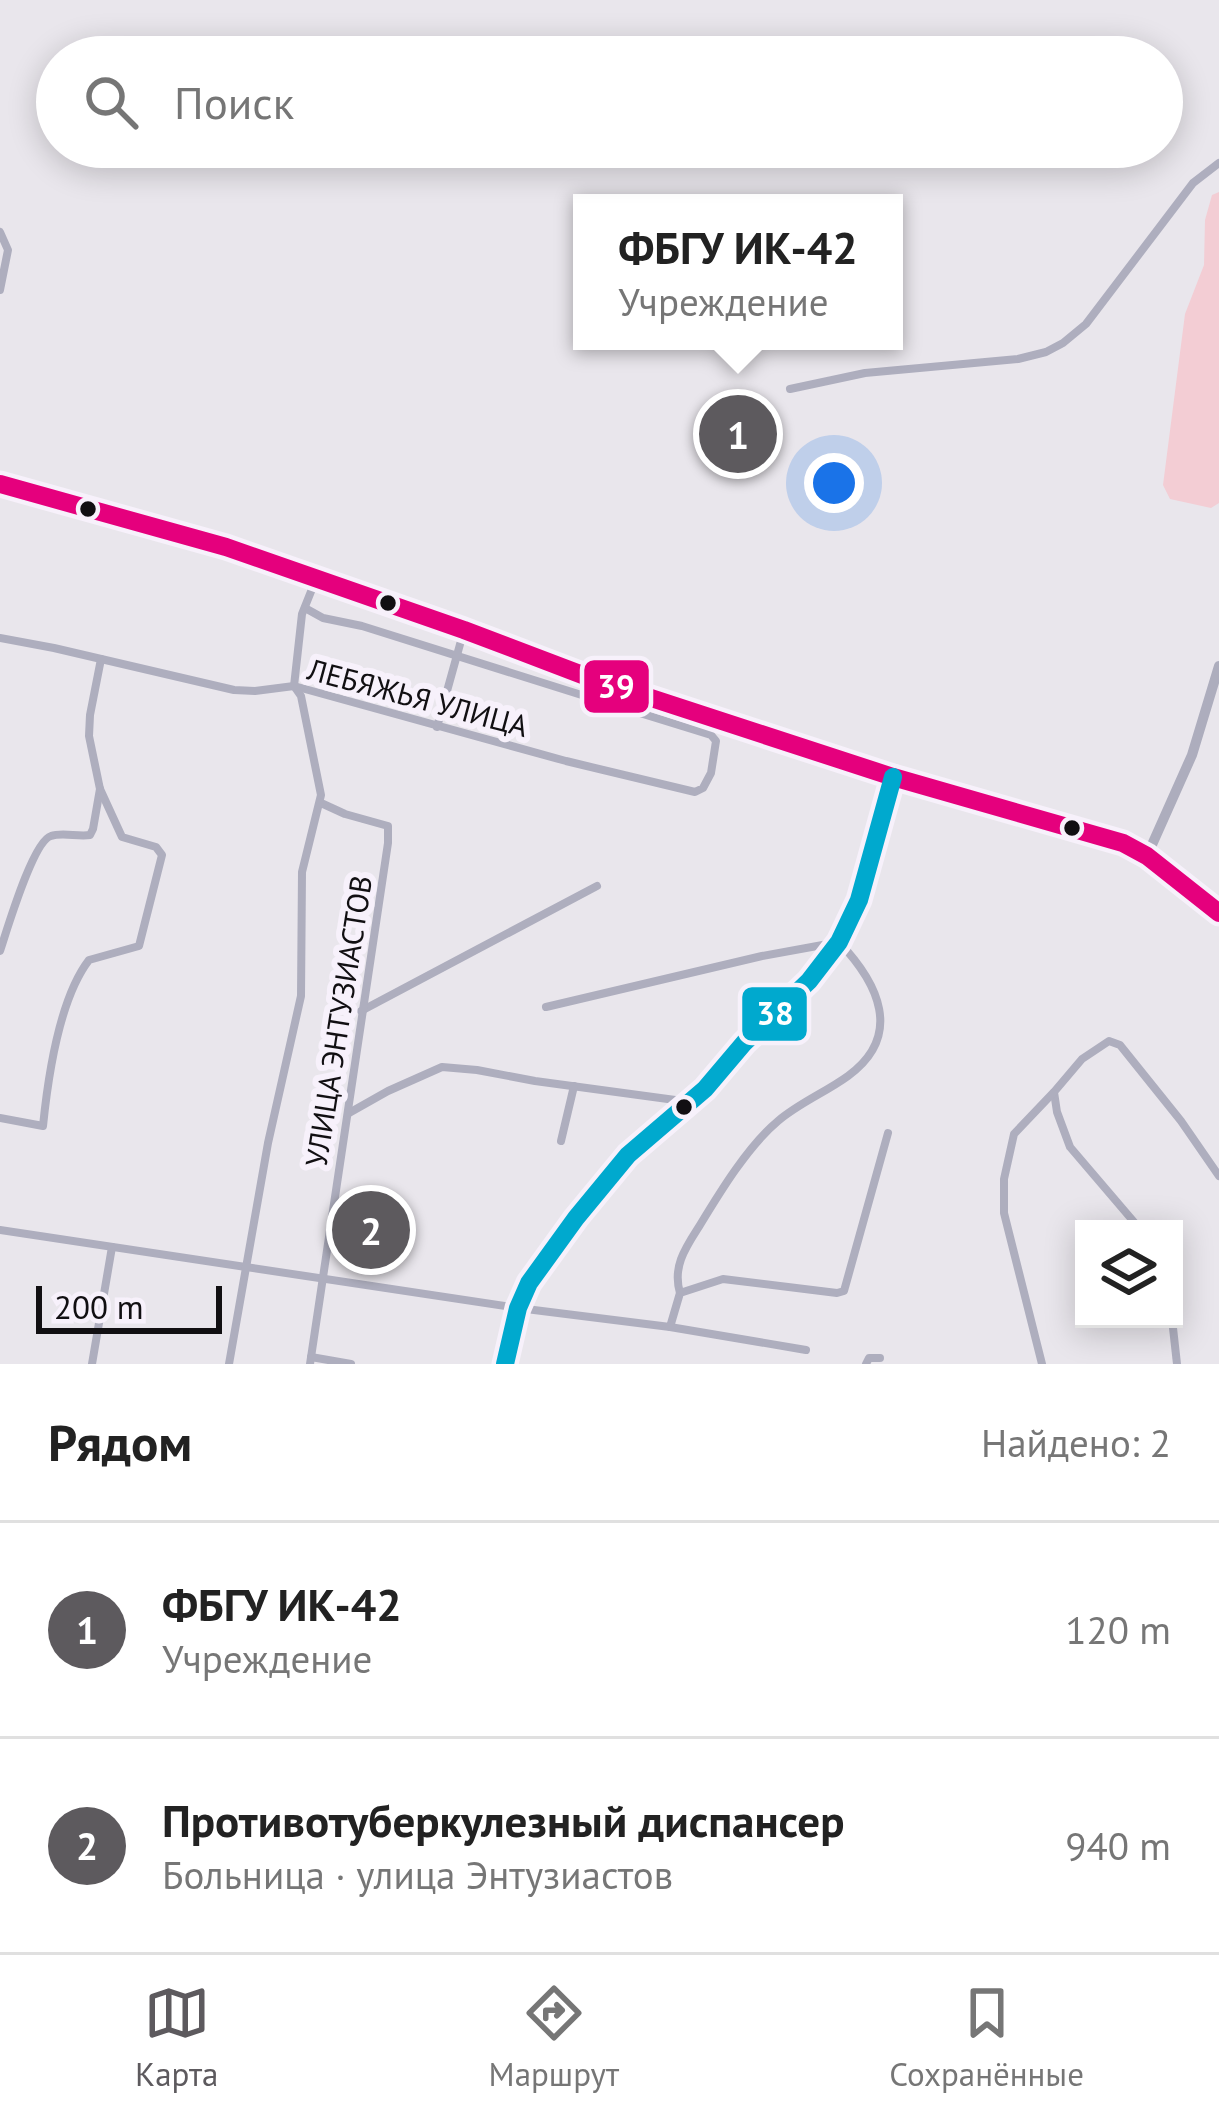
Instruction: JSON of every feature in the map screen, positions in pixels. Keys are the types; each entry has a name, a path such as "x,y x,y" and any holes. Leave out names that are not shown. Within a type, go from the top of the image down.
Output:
{"street":[{"path":"790,389 865,373 1018,359 1046,352 1086,324 1193,183 1219,163"},
{"path":"0,232 8,250 0,290"},
{"path":"0,484 226,547 593,679 893,777 1123,843 1147,856 1219,913"},
{"path":"229,1364 268,1143 301,996 302,872 321,803 319,775 295,686 298,635 316,577"},
{"path":"304,608 322,618 362,626 588,697 593,679"},
{"path":"437,727 464,630"},
{"name":"ЛЕБЯЖЬЯ УЛИЦА","path":"0,638 234,690 295,686 695,792 704,788 716,741 711,735 588,697"},
{"path":"0,1118 43,1126 50,1069 68,1000 88,960 139,946 161,855 156,848 122,837 100,789 89,725 101,659"},
{"path":"1147,856 1192,755 1219,665"},
{"path":"505,1364 529,1283 576,1218 628,1155 691,1102 809,981 839,942 859,900 893,777"},
{"path":"0,951 43,841 49,836 90,835 100,789"},
{"name":"УЛИЦА ЭНТУЗИАСТОВ","path":"311,1361 388,826 321,803"},
{"path":"362,1011 598,886"},
{"path":"546,1007 839,942"},
{"path":"670,1327 680,1293 682,1252 724,1184 767,1130 850,1075 875,1042 881,1013 862,969 839,942"},
{"path":"1042,1364 1002,1196 1014,1134 1093,1049 1115,1042 1191,1134 1219,1176"},
{"path":"349,1113 442,1067 691,1102"},
{"path":"561,1141 574,1086"},
{"path":"1054,1092 1070,1147 1132,1220"},
{"path":"680,1293 723,1279 844,1291 888,1133"},
{"path":"0,1230 806,1349"},
{"path":"92,1364 112,1247"},
{"path":"1173,1328 1177,1364"},
{"path":"866,1364 869,1358 880,1358"},
{"path":"311,1361 351,1364"}],"shaded area":[{"path":"1219,192 1219,503 1211,508 1170,499 1163,485 1185,314 1204,265 1205,220 1212,195"}],"transit line":[{"name":"39","path":"0,484 226,547 593,679 893,777 1123,843 1147,856 1219,913"},
{"name":"38","path":"505,1364 529,1283 576,1218 628,1155 705,1089 744,1043 809,981 839,942 859,900 893,777"}],"place":[{"name":"ФБГУ ИК-42","path":"738,434"},
{"name":"Противотуберкулезный диспансер","path":"371,1230"}]}
